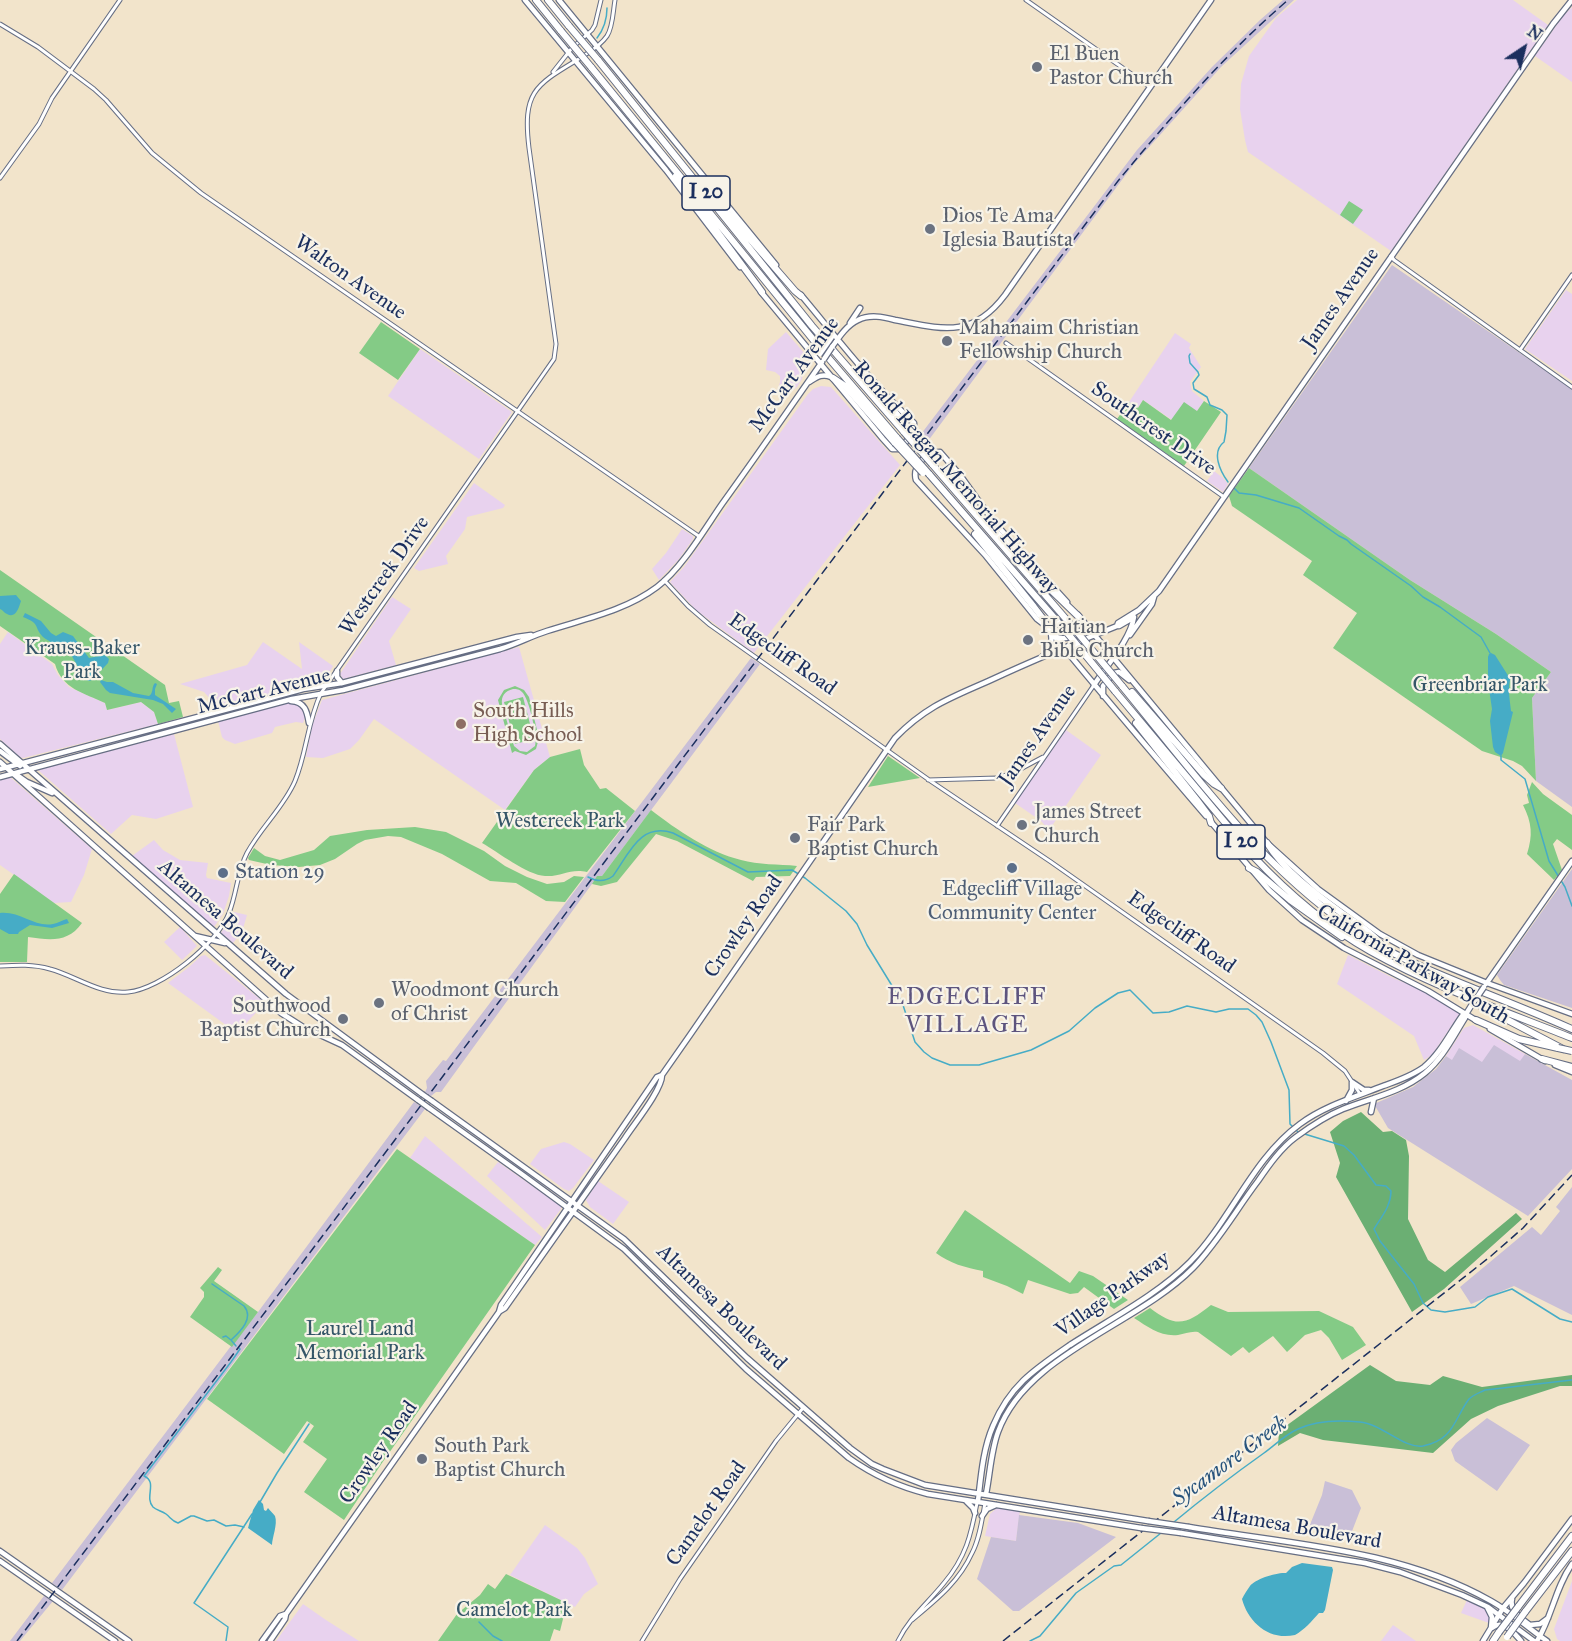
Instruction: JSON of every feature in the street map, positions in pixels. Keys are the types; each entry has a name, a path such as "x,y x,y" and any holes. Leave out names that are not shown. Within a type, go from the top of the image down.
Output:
{"highway":[{"name":"Ronald Reagan Memorial Highway","path":"536,0 896,440 1064,629 1239,840 1268,871 1313,911 1369,950 1458,992 1572,1038"},
{"name":"Ronald Reagan Memorial Highway","path":"548,0 812,326 907,431 932,464 1269,860 1325,909 1385,948 1439,975 1572,1029"},
{"path":"667,160 671,170 762,292"},
{"path":"703,190 715,199 801,296"},
{"path":"860,365 866,378 907,431"},
{"path":"833,378 845,386 896,440"},
{"path":"970,523 972,529 1034,606 1049,631"},
{"path":"984,525 996,532 1081,619"},
{"path":"1122,686 1133,693 1200,770 1221,788"},
{"path":"1133,714 1134,720 1209,816 1211,823"},
{"path":"1268,843 1275,854 1298,877 1333,907 1374,936 1385,948"},
{"path":"1249,868 1327,927 1350,942 1369,950"},
{"path":"1458,992 1482,1007 1572,1052"},
{"path":"1476,1020 1519,1039 1572,1052"},
{"path":"1542,1059 1572,1067"},
{"path":"1493,1641 1572,1536"},
{"path":"1505,1639 1572,1551"}],"main road":[{"path":"525,0 659,161 733,259 822,362 892,449 901,448 914,430 914,423 836,341 560,0"},
{"name":"McCart Avenue","path":"3,768 303,689 342,683 517,637 534,635 586,620 647,593 678,566 848,327 857,320 870,316 937,328 955,328 969,325 992,311 1005,296 1211,0"},
{"name":"James Avenue","path":"1128,636 1133,615 1154,596 1572,0"},
{"path":"831,332 848,327 860,308"},
{"path":"803,342 816,354 820,354 831,332"},
{"path":"807,383 822,375 833,378"},
{"name":"California Parkway South","path":"1081,619 1049,580 993,521 949,462 940,452 931,452 916,468 915,480 978,547 1280,902 1324,936 1369,962 1428,991 1542,1059 1572,1072"},
{"name":"James Avenue","path":"1094,685 1152,604 1154,596"},
{"path":"1133,615 1137,620 1136,627"},
{"name":"Crowley Road","path":"499,1312 505,1308 520,1288 655,1093 662,1075 886,749 906,727 916,717 935,705 1117,626 1118,623 1133,615"},
{"path":"1049,631 1063,639 1079,633 1084,627 1081,619"},
{"path":"1081,619 1095,628 1110,628"},
{"path":"1081,619 1268,843 1318,889 1380,934 1427,959 1485,985 1500,988 1572,1014"},
{"path":"1040,659 1051,645 1049,631"},
{"name":"McCart Avenue","path":"0,777 288,700 344,690 500,649 534,635"},
{"path":"337,671 337,677 342,683"},
{"path":"1103,696 1103,686 1116,672 1134,683"},
{"path":"260,700 263,707"},
{"path":"288,700 297,701 304,706 308,713 309,723"},
{"path":"132,734 133,742"},
{"name":"Altamesa Boulevard","path":"0,744 20,764 286,994 631,1244 711,1323 803,1408 872,1464 925,1485 1377,1558 1433,1575 1494,1602 1537,1639"},
{"path":"79,748 81,755"},
{"path":"0,751 20,764"},
{"path":"0,762 3,768 27,782 58,795"},
{"name":"Altamesa Boulevard","path":"14,773 281,1013 342,1045 625,1251 747,1368 849,1458 875,1474 921,1492 1365,1563 1420,1579 1486,1606 1537,1639"},
{"path":"55,812 64,801"},
{"path":"1361,1095 1422,1068 1443,1048 1572,861"},
{"path":"161,905 171,894"},
{"path":"195,936 227,944"},
{"path":"1494,973 1494,981 1500,988"},
{"path":"1371,1112 1374,1098 1403,1087 1430,1069 1462,1016 1466,1014"},
{"path":"1458,1029 1476,1020"},
{"name":"Crowley Road","path":"270,1641 286,1614 499,1312 520,1276 657,1077 662,1075"},
{"path":"1346,1101 1352,1090 1353,1082 1364,1089 1372,1090"},
{"name":"Village Parkway","path":"978,1501 987,1441 996,1419 1012,1393 1032,1371 1133,1306 1167,1281 1189,1262 1209,1239 1273,1148 1288,1133 1315,1115 1361,1095"},
{"name":"Village Parkway","path":"985,1503 995,1443 1003,1422 1025,1388 1044,1371 1154,1300 1189,1271 1208,1252 1268,1167 1294,1138 1341,1110 1374,1098"},
{"path":"518,1171 525,1166"},
{"path":"625,1251 631,1244"},
{"path":"520,1276 520,1288"},
{"path":"705,1329 711,1323"},
{"path":"996,1419 1003,1422"},
{"path":"989,1481 992,1490 1001,1496"},
{"path":"964,1499 975,1513"},
{"path":"982,1516 987,1509 998,1504"},
{"path":"1043,1512 1044,1504"},
{"path":"1549,1618 1536,1625 1528,1623 1512,1608 1511,1601 1572,1519"},
{"path":"0,1551 129,1641"},
{"path":"0,1561 114,1641"},
{"path":"1544,1628 1548,1641 1537,1639 1549,1618 1559,1589 1572,1564"},
{"path":"1483,1641 1503,1608 1515,1594"},
{"path":"1494,1602 1503,1603 1510,1599"},
{"path":"1486,1606 1492,1617 1490,1630"},
{"name":"Crowley Road","path":"262,1641 280,1616 286,1614"},
{"path":"1490,1630 1502,1625 1521,1641"}],"street":[{"path":"0,178 39,124 52,98 120,0"},
{"name":"Westcreek Drive","path":"0,966 30,965 49,969 110,992 142,989 177,970 216,933 230,911 240,869 247,853 296,779 309,723 321,694 552,363 556,351 526,126 527,114 537,88 595,25 601,0"},
{"name":"Westcreek Drive","path":"550,76 598,46 606,38 610,31 615,0"},
{"path":"1026,0 1150,87"},
{"name":"Walton Avenue","path":"0,24 71,70 106,100 152,153 185,181 699,537"},
{"path":"1391,256 1572,387"},
{"path":"1520,350 1572,275"},
{"name":"Southcrest Drive","path":"1006,343 1224,497"},
{"name":"Edgecliff Road","path":"664,580 688,606 710,625 928,780 1056,865 1323,1053 1341,1067 1361,1095"},
{"name":"James Avenue","path":"997,826 1094,685"},
{"path":"928,780 997,778 1015,772 1044,756"},
{"name":"Camelot Road","path":"642,1641 680,1579 776,1441 803,1408"},
{"path":"897,1641 918,1610 946,1581 961,1558 970,1539 978,1501"},
{"path":"909,1623 957,1579 973,1552 985,1503"},
{"path":"961,1558 968,1561"}],"shaded area":[{"path":"1283,0 1294,0 1221,67 1133,165 925,445 918,438 1137,150 1212,67"},
{"path":"1297,0 1513,0 1548,25 1391,251 1248,152 1240,109 1241,84 1249,56 1276,18"},
{"path":"1572,7 1572,82 1535,56"},
{"path":"1392,265 1572,389 1572,807 1536,781 1532,698 1551,672 1410,580 1249,468"},
{"path":"1566,290 1572,294 1572,381 1525,349"},
{"path":"786,332 805,354 802,379 797,387 786,395 777,392 780,376 766,370 768,349"},
{"path":"1175,333 1191,344 1189,348 1201,367 1190,382 1192,391 1204,401 1197,411 1172,420 1143,400 1138,408 1129,402"},
{"path":"420,349 512,412 479,459 388,396"},
{"path":"821,386 831,387 900,465 754,653 696,610 670,582 684,567 808,394"},
{"path":"1214,471 1228,484 1223,492 1207,481"},
{"path":"474,483 505,505 503,508 467,517 465,529 446,556 448,564 419,571 414,568"},
{"path":"682,529 693,536 693,539 679,559 659,580 652,569"},
{"path":"392,597 411,609 389,641 396,665 343,679 340,674"},
{"path":"8,632 52,664 69,687 105,703 107,710 141,702 154,712 158,724 20,757 0,739 0,644"},
{"path":"263,642 302,669 299,642 333,666 325,680 215,709 212,701 204,692 180,684 247,665"},
{"name":"South Hills High School","path":"519,647 550,757 534,770 505,810 374,719 350,749 323,758 306,757 312,726 322,700"},
{"path":"751,658 760,664 602,876 597,877 441,1092 436,1092 431,1096 425,1092 426,1081 443,1060 446,1061"},
{"path":"291,702 303,708 305,718 303,723 296,722 275,727 272,733 235,744 222,737 218,721"},
{"path":"1066,730 1101,755 1049,830 1041,821 1015,803"},
{"path":"174,734 193,807 156,819 132,815 111,834 38,770"},
{"path":"10,777 92,849 84,875 71,902 54,903 0,865 0,779"},
{"path":"154,840 163,850 180,860 208,863 207,878 231,883 223,914 214,927 132,856"},
{"path":"1572,869 1572,1008 1504,985 1497,975"},
{"path":"234,912 247,915 242,932 233,943 221,933"},
{"path":"180,927 197,946 182,960 164,942"},
{"path":"205,955 265,1003 237,1033 168,983"},
{"path":"1348,955 1417,988 1460,1013 1432,1055 1424,1060 1414,1036 1337,984"},
{"path":"1473,1025 1525,1054 1521,1061 1451,1060 1446,1056 1464,1028"},
{"path":"1494,1045 1520,1061 1525,1054 1572,1080 1572,1169 1528,1216 1388,1128 1374,1104 1413,1087 1436,1069 1446,1056 1452,1060 1459,1048 1482,1062"},
{"path":"414,1102 425,1109 62,1590 52,1583 258,1312"},
{"path":"425,1136 542,1237 535,1245 410,1158"},
{"path":"564,1142 594,1160 569,1191 530,1164 541,1149"},
{"path":"498,1162 561,1206 545,1230 487,1176"},
{"path":"598,1181 629,1202 613,1224 590,1207 586,1200"},
{"path":"1572,1187 1572,1315 1514,1286 1471,1304 1460,1287 1532,1227 1541,1235 1560,1211 1556,1207"},
{"path":"1487,1418 1530,1445 1497,1491 1455,1461 1451,1450 1456,1443"},
{"path":"1325,1481 1352,1490 1361,1508 1349,1539 1309,1527"},
{"path":"997,1508 1020,1511 1016,1541 985,1536 990,1514"},
{"path":"1019,1515 1078,1523 1116,1537 1019,1611 1013,1611 977,1579 991,1537 1016,1541"},
{"path":"545,1525 577,1548 585,1558 598,1584 584,1594 575,1607 510,1575"},
{"path":"1572,1581 1572,1641 1560,1641 1554,1629"},
{"path":"44,1596 53,1601 20,1641 10,1641"},
{"path":"1467,1600 1488,1611 1491,1620 1489,1623 1461,1613"},
{"path":"303,1604 326,1620 359,1641 276,1641"},
{"path":"1393,1625 1403,1632 1416,1641 1381,1641"}],"green space":[{"path":"1349,201 1363,210 1353,224 1340,215"},
{"path":"381,322 420,349 398,380 359,353"},
{"path":"1143,400 1171,420 1184,402 1197,411 1204,401 1221,412 1184,466 1117,419 1129,402 1138,408"},
{"name":"Greenbriar Park","path":"1249,468 1410,580 1551,672 1532,698 1536,781 1522,766 1482,751 1333,648 1357,613 1303,575 1312,561 1232,506 1229,496"},
{"name":"Krauss-Baker Park","path":"0,570 165,685 169,703 179,701 183,717 158,724 154,712 141,702 107,710 105,703 68,685 55,664 0,626"},
{"path":"515,686 524,690 529,697 539,738 536,749 526,755 515,751 512,753 498,700 504,690","holes":["514,689 520,690 525,696 534,727 535,746 527,752 520,751 514,746 502,704 504,694"]},
{"path":"523,697 534,739 515,744 504,702"},
{"name":"Westcreek Park","path":"580,749 584,765 600,789 606,788 635,811 587,872 538,875 482,843 534,770 550,757"},
{"path":"888,756 920,778 868,787"},
{"path":"1532,782 1543,794 1572,815 1572,850 1557,839 1553,844 1562,870 1554,880 1527,854 1531,829 1523,805 1529,803 1527,795"},
{"path":"651,810 694,840 717,852 754,863 797,866 790,876 756,877 753,881 677,841 656,834 617,882 601,886 592,884 597,876 602,876"},
{"path":"415,827 446,832 484,851 505,866 547,884 564,882 574,876 584,877 565,902 546,901 516,883 490,881 442,854 401,837 388,836 365,840 335,859 320,865 299,867 271,865 248,858 254,848 265,856 280,860 314,850 330,836 367,830"},
{"path":"14,874 82,923 71,934 58,939 28,937 27,962 0,962 0,894"},
{"path":"1361,1112 1383,1132 1392,1131 1406,1140 1409,1156 1408,1219 1428,1260 1445,1272 1516,1213 1522,1219 1444,1289 1412,1312 1336,1177 1340,1163 1330,1132 1343,1121"},
{"name":"Laurel Land Memorial Park","path":"397,1149 535,1245 344,1520 304,1492 327,1459 303,1442 314,1426 307,1421 284,1454 207,1399"},
{"path":"965,1210 1070,1283 1079,1271 1093,1276 1128,1300 1114,1309 1084,1287 1078,1293 1070,1294 1028,1280 1023,1294 983,1277 983,1271 946,1260 936,1253"},
{"path":"218,1267 222,1270 214,1281 258,1312 232,1347 190,1317 204,1297 204,1292 200,1288"},
{"path":"1211,1305 1228,1312 1319,1311 1353,1327 1366,1345 1342,1360 1329,1338 1321,1330 1305,1335 1287,1352 1273,1336 1249,1353 1243,1347 1231,1356 1198,1332 1166,1334 1155,1331 1134,1318 1150,1308 1167,1319 1181,1322 1195,1317"},
{"path":"1370,1365 1396,1381 1430,1385 1443,1376 1482,1387 1572,1375 1572,1386 1560,1386 1498,1406 1471,1419 1433,1453 1323,1440 1300,1433 1278,1446 1279,1431"},
{"name":"Camelot Park","path":"506,1574 567,1603 560,1631 554,1629 550,1641 438,1641 457,1614 480,1595 488,1584 495,1589"}],"water":[{"path":"16,595 21,601 18,609 13,615 6,614 0,609 0,596"},
{"path":"25,613 41,621 56,636 63,632 73,636 89,658 105,655 109,659 108,663 92,680 85,679 69,651 43,637 35,624 23,617"},
{"path":"1491,653 1511,677 1509,694 1513,712 1501,756 1495,752 1493,747 1490,721 1492,709 1488,682 1488,657"},
{"path":"101,680 113,682 133,693 149,696 155,683 157,684 155,695 176,709 172,713 163,704 153,700 110,693 100,682"},
{"path":"0,913 15,914 46,925 67,919 69,923 52,928 30,925 18,934 9,934 0,929"},
{"path":"259,1500 264,1510 268,1508 275,1516 272,1545 248,1528 253,1510"},
{"path":"1302,1563 1332,1567 1325,1610 1295,1635 1277,1635 1268,1632 1249,1615 1242,1599 1256,1581 1286,1573 1292,1567"}],"waterway":[{"path":"597,38 605,24 607,8"},
{"path":"1190,354 1190,363 1199,375 1193,383 1194,389 1207,397 1210,405 1227,415 1224,442 1217,456 1222,473 1228,482"},
{"path":"1234,488 1239,493 1256,495 1299,508 1481,637 1490,653"},
{"path":"1501,756 1501,760 1525,779 1549,861 1565,887 1572,906"},
{"path":"588,877 601,881 610,878 637,842 652,832 662,831 673,833 748,872 792,870 846,911 857,924 867,945 902,1002 915,1042 932,1058 950,1065 979,1065 1031,1050 1069,1031 1095,1008 1118,993 1130,990 1153,1013 1169,1012 1187,1006 1216,1012 1248,1009 1262,1022 1289,1090 1290,1124 1298,1132 1344,1146 1354,1155 1376,1185 1386,1186 1391,1191 1388,1206 1374,1229 1380,1241 1414,1284 1423,1303 1431,1310 1445,1312 1475,1307 1488,1297 1512,1289 1560,1319 1572,1322"},
{"path":"212,1284 244,1306 247,1311 245,1324 231,1340"},
{"path":"223,1337 226,1336 236,1346"},
{"path":"239,1348 231,1362 144,1476 150,1482 150,1499 153,1507 176,1522 194,1516 207,1521 214,1520 226,1526 244,1527"},
{"name":"Sycamore Creek","path":"1174,1522 1285,1437 1305,1426 1329,1421 1360,1422 1376,1427 1408,1444 1423,1446 1447,1434 1469,1399 1485,1390 1572,1380"},
{"path":"260,1502 309,1424"},
{"path":"226,1641 228,1627 194,1603 252,1514"},
{"name":"Sycamore Creek","path":"1030,1641 1040,1636 1076,1593 1114,1566 1121,1565 1161,1533"},
{"path":"479,1622 493,1636 502,1641"}],"railway":[{"path":"17,1641 1118,181 1220,64 1288,0"},
{"path":"1003,1641 1491,1256 1523,1228 1572,1175"}],"place":[{"name":"El Buen Pastor Church","path":"1037,67"},
{"name":"Dios Te Ama Iglesia Bautista","path":"930,229"},
{"name":"Mahanaim Christian Fellowship Church","path":"947,341"},
{"name":"Haitian Bible Church","path":"1028,640"},
{"name":"South Hills High School","path":"461,724"},
{"name":"James Street Church","path":"1022,825"},
{"name":"Fair Park Baptist Church","path":"795,838"},
{"name":"Edgecliff Village Community Center","path":"1012,868"},
{"name":"Station 29","path":"223,873"},
{"name":"Woodmont Church of Christ","path":"379,1003"},
{"name":"Southwood Baptist Church","path":"343,1019"},
{"name":"South Park Baptist Church","path":"422,1459"}],"district":[{"name":"EDGECLIFF VILLAGE","path":"967,1012"}]}
